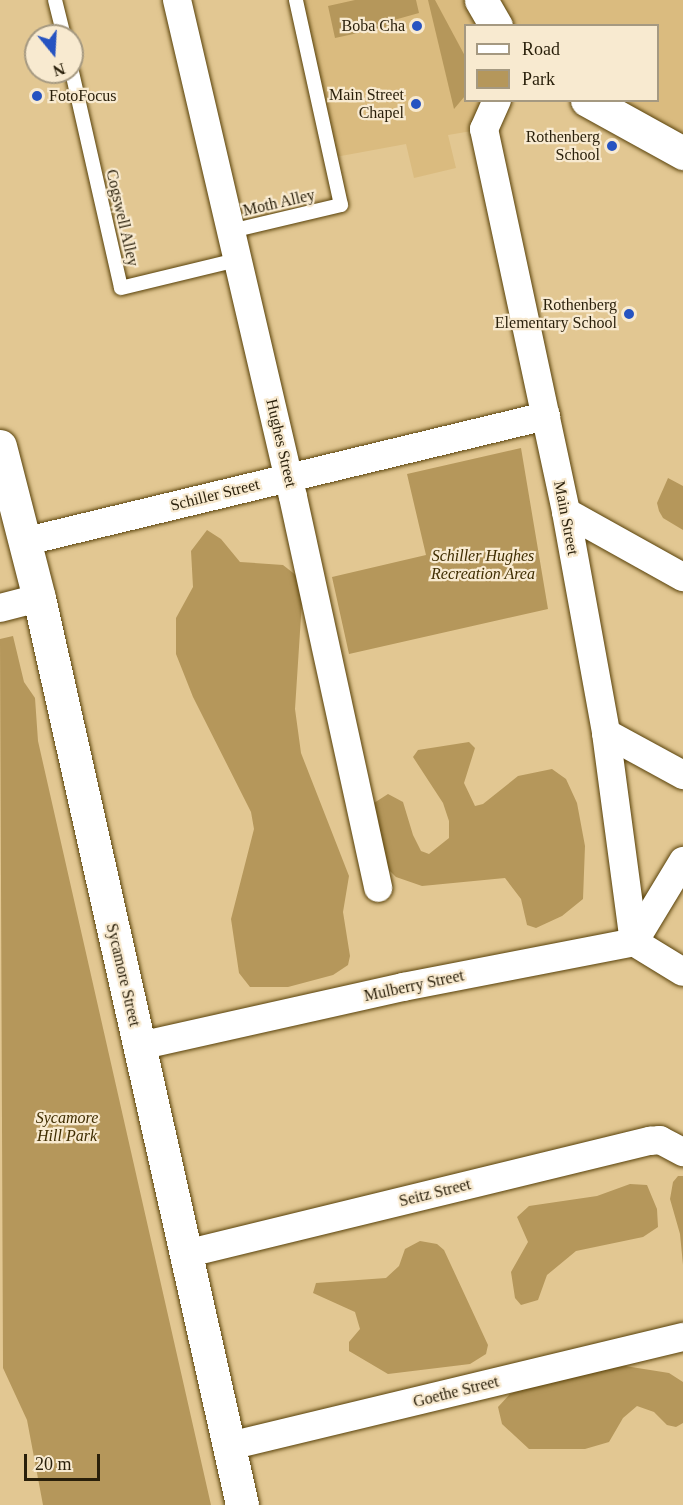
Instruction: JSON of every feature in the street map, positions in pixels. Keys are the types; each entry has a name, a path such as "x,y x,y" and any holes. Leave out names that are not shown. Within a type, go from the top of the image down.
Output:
{"main road":[{"path":"481,0 495,24"},
{"path":"591,102 683,153"},
{"name":"Sycamore Street","path":"0,446 39,598 242,1505"}],"street":[{"name":"Hughes Street","path":"177,0 288,477 378,888"},
{"name":"Main Street","path":"495,102 484,129 566,512 606,733 634,942"},
{"name":"Schiller Street","path":"23,542 546,416"},
{"path":"566,512 683,577"},
{"path":"0,608 39,598"},
{"path":"606,733 683,775"},
{"path":"683,861 634,942 683,972"},
{"name":"Mulberry Street","path":"139,1046 403,987 634,942"},
{"name":"Seitz Street","path":"185,1254 650,1141 660,1140 683,1152"},
{"name":"Goethe Street","path":"229,1446 683,1337"}],"lane":[{"path":"55,0 61,24"},
{"name":"Moth Alley","path":"231,231 341,205 296,0"},
{"name":"Cogswell Alley","path":"75,84 121,288 237,260"}],"shaded area":[{"path":"296,0 683,0 683,143 589,102 659,102 659,24 464,24 464,102 496,102 484,129 448,135 456,168 414,178 406,144 330,158"}],"green space":[{"path":"355,0 416,0 419,13 394,20 395,25 335,38 328,6"},
{"path":"428,0 435,0 464,54 464,97 454,109"},
{"name":"Schiller Hughes Recreation Area","path":"521,448 548,609 349,654 332,577 426,555 407,474"},
{"path":"668,478 683,486 683,530 663,518 659,511 657,503"},
{"path":"207,530 221,539 240,562 283,565 297,576 302,601 295,709 301,753 349,876 343,912 350,956 348,965 333,975 288,987 250,987 239,973 231,919 254,829 251,812 193,697 176,654 176,618 193,587 191,551"},
{"name":"Sycamore Hill Park","path":"13,636 24,682 35,698 38,741 211,1505 43,1505 27,1420 3,1368 0,639"},
{"path":"469,742 475,748 464,783 475,806 483,804 518,776 552,769 566,779 577,803 585,846 583,899 562,916 536,928 527,925 521,899 505,878 422,886 396,877 383,864 374,803 388,794 403,802 413,835 421,851 429,854 449,838 449,821 443,803 413,757 418,750"},
{"path":"678,1176 683,1176 683,1265 680,1234 670,1199 673,1182"},
{"path":"630,1184 647,1185 657,1209 658,1227 643,1237 576,1251 547,1275 538,1300 521,1305 515,1298 511,1272 528,1242 517,1217 529,1206 597,1196"},
{"path":"420,1241 437,1244 444,1250 488,1345 486,1354 470,1364 388,1374 349,1351 349,1342 360,1329 355,1312 313,1293 316,1283 386,1278 399,1266 405,1249"},
{"path":"625,1366 669,1373 683,1382 683,1423 676,1427 667,1425 654,1412 637,1406 623,1418 609,1442 585,1449 529,1449 502,1424 498,1407 510,1394 574,1371"}],"place":[{"name":"Boba Cha","path":"417,26"},
{"name":"FotoFocus","path":"37,96"},
{"name":"Main Street Chapel","path":"416,104"},
{"name":"Rothenberg School","path":"612,146"},
{"name":"Rothenberg Elementary School","path":"629,314"}]}
